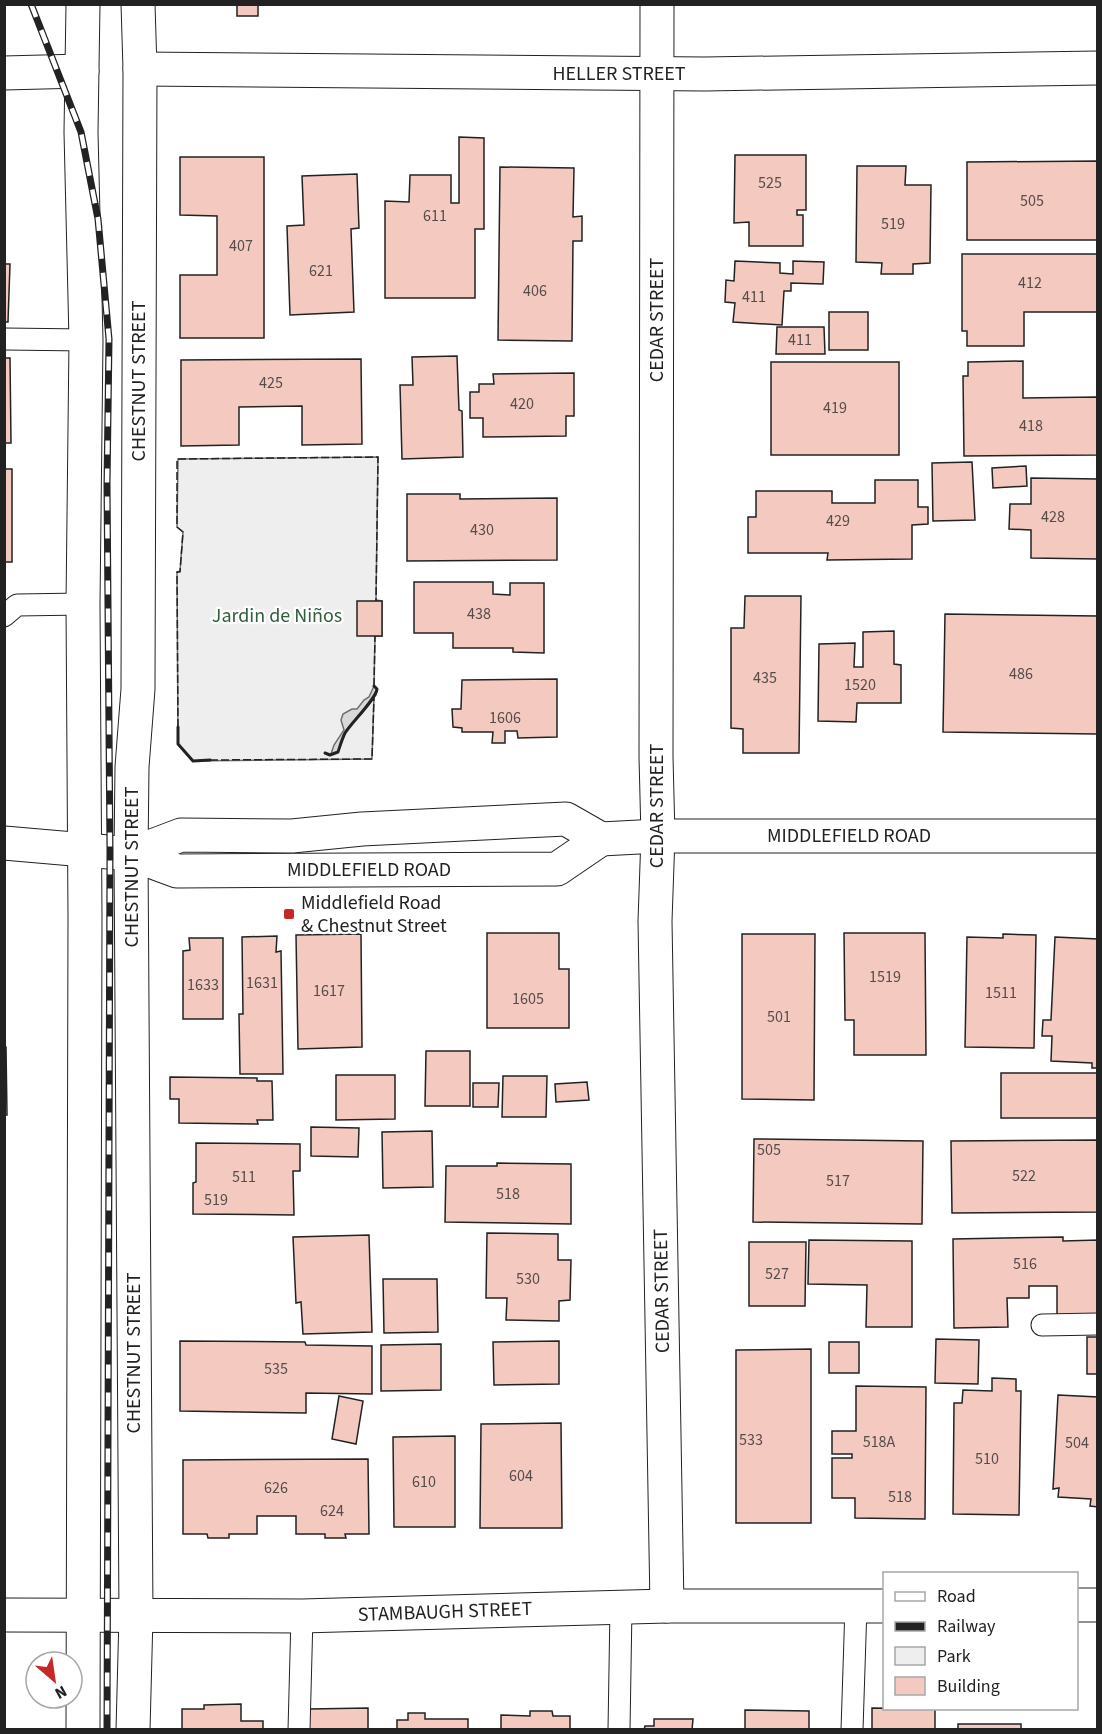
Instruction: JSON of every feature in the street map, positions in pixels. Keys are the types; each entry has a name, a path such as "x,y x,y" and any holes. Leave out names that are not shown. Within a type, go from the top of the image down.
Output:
{"street":[{"path":"83,4 81,132 86,340 83,604 83,1730"},
{"name":"CHESTNUT STREET","path":"133,1730 136,1616 131,854 132,767 138,689 140,69 138,4"},
{"name":"CEDAR STREET","path":"657,4 656,762 658,836 655,927 667,1606"},
{"name":"HELLER STREET","path":"140,69 657,74 1098,68"},
{"path":"4,73 82,71"},
{"name":"MIDDLEFIELD ROAD","path":"131,854 181,835 292,836 362,829 566,819 601,838 658,836 1098,837"},
{"name":"MIDDLEFIELD ROAD","path":"4,843 131,854 177,871 557,869 601,838"},
{"path":"1078,1605 1098,1605"},
{"name":"STAMBAUGH STREET","path":"4,1615 302,1616 667,1606 870,1606"}],"lane":[{"path":"4,339 86,340"},
{"path":"4,616 17,604 83,604"},
{"path":"1041,1325 1098,1324"},
{"path":"852,1730 870,1606"},
{"path":"619,1730 621,1607"},
{"path":"299,1730 302,1616"}],"green space":[{"name":"Jardin de Niños","path":"378,457 376,600 382,601 382,636 375,636 374,686 377,689 374,697 372,759 193,761 178,744 177,572 180,571 183,532 177,527 178,459"}],"shaded area":[{"path":"374,686 377,689 373,699 345,733 338,752 331,754 344,730 341,720 343,714 357,709 369,697"}],"building":[{"path":"237,4 258,4 258,16 237,16"},
{"path":"459,137 484,138 484,229 475,229 475,298 385,298 385,201 409,202 410,175 451,175 451,203 459,203"},
{"path":"735,155 806,155 806,210 797,210 797,215 803,215 803,246 749,246 749,222 734,223"},
{"path":"180,157 264,157 264,338 180,338 180,275 217,275 217,216 180,215"},
{"path":"1098,161 1098,240 967,240 967,162"},
{"path":"857,166 906,166 905,185 931,185 930,263 913,264 913,274 881,274 882,263 856,262"},
{"path":"500,167 574,168 573,217 582,216 582,241 573,241 572,341 498,340"},
{"path":"357,174 359,228 351,229 354,312 290,315 287,226 304,225 302,176"},
{"path":"962,254 1098,254 1098,312 1024,312 1024,346 967,346 967,331 962,331"},
{"path":"735,261 780,263 780,273 793,274 793,261 824,262 823,284 791,283 791,291 784,291 782,325 733,322 735,303 725,302 726,280 734,281"},
{"path":"4,264 10,264 8,322 4,322"},
{"path":"829,312 868,312 868,350 829,350"},
{"path":"777,327 824,327 825,354 776,354"},
{"path":"457,356 463,457 402,459 400,385 413,385 412,357"},
{"path":"4,358 10,358 11,443 4,443"},
{"path":"361,359 362,444 302,445 302,406 239,407 239,445 181,446 181,360"},
{"path":"1023,361 1023,398 1098,397 1098,455 964,456 963,376 968,376 968,362"},
{"path":"771,362 899,362 899,455 771,455"},
{"path":"574,373 574,416 566,416 566,436 483,437 483,418 470,418 470,392 479,392 479,384 494,384 493,374"},
{"path":"972,462 975,520 933,521 932,463"},
{"path":"1026,466 1027,486 993,488 992,468"},
{"path":"4,469 12,469 12,562 4,562"},
{"path":"1031,478 1098,479 1098,559 1031,558 1031,530 1009,529 1010,504 1031,504"},
{"path":"875,480 918,480 918,507 928,507 928,524 912,525 912,559 827,560 828,553 748,553 748,517 756,517 756,491 832,491 832,503 875,503"},
{"path":"407,494 460,494 460,499 557,498 557,560 407,561"},
{"path":"414,582 493,582 493,594 510,595 510,583 544,583 544,653 513,652 513,648 453,648 453,633 414,633"},
{"path":"745,596 801,596 799,753 743,753 743,729 731,728 731,628 744,628"},
{"path":"357,601 382,601 382,636 357,636"},
{"path":"945,614 1098,616 1098,734 943,732"},
{"path":"894,631 894,664 901,665 901,703 857,703 856,722 818,721 819,644 855,643 854,667 863,667 863,632"},
{"path":"557,679 557,737 518,738 517,731 505,731 505,743 492,743 493,732 462,732 462,728 453,727 452,709 461,709 462,680"},
{"path":"487,933 559,933 559,969 569,969 569,1028 487,1028"},
{"path":"844,933 925,933 926,1055 854,1055 854,1020 845,1020"},
{"path":"361,934 362,1047 298,1049 296,935"},
{"path":"742,934 815,934 814,1100 742,1099"},
{"path":"1003,934 1036,935 1034,1048 965,1047 967,937 1003,938"},
{"path":"277,936 276,952 281,951 283,1074 240,1074 239,1014 243,1014 242,937"},
{"path":"1055,937 1098,939 1098,1068 1092,1068 1092,1063 1051,1061 1052,1036 1042,1036 1043,1020 1051,1020"},
{"path":"189,938 223,938 223,1019 183,1019 183,951 190,950"},
{"path":"4,1047 6,1047 7,1115 4,1115"},
{"path":"426,1051 470,1051 470,1106 425,1106"},
{"path":"1001,1073 1098,1073 1098,1118 1001,1118"},
{"path":"336,1075 395,1075 395,1119 336,1120"},
{"path":"503,1076 547,1076 546,1117 502,1117"},
{"path":"170,1077 257,1078 257,1081 272,1081 273,1120 257,1120 258,1124 179,1123 179,1099 170,1099"},
{"path":"587,1082 589,1100 556,1102 555,1084"},
{"path":"473,1083 499,1083 498,1107 473,1107"},
{"path":"311,1127 359,1128 358,1157 311,1156"},
{"path":"432,1131 433,1187 383,1188 382,1132"},
{"path":"754,1139 923,1141 922,1224 753,1222"},
{"path":"1098,1140 1098,1212 952,1213 951,1141"},
{"path":"196,1143 300,1144 300,1171 293,1171 294,1215 193,1214"},
{"path":"497,1163 571,1164 571,1224 445,1222 446,1166 497,1166"},
{"path":"487,1233 558,1234 558,1260 571,1260 570,1300 559,1301 559,1321 506,1320 507,1298 486,1298"},
{"path":"369,1235 372,1332 303,1334 301,1302 296,1303 293,1237"},
{"path":"1063,1237 1063,1241 1098,1240 1098,1315 1057,1315 1057,1286 1029,1286 1029,1298 1007,1298 1008,1327 954,1328 953,1239"},
{"path":"809,1240 912,1241 912,1327 866,1327 867,1285 808,1284"},
{"path":"749,1242 806,1242 805,1306 749,1306"},
{"path":"383,1279 437,1279 438,1332 384,1333"},
{"path":"1087,1337 1098,1337 1098,1374 1087,1374"},
{"path":"936,1339 979,1340 978,1384 935,1383"},
{"path":"180,1341 305,1342 306,1345 372,1346 372,1394 306,1393 306,1413 180,1411"},
{"path":"559,1341 559,1384 494,1385 493,1342"},
{"path":"829,1342 859,1342 859,1373 829,1373"},
{"path":"441,1344 441,1390 381,1391 381,1345"},
{"path":"811,1349 811,1523 736,1523 736,1350"},
{"path":"992,1378 1016,1379 1016,1391 1021,1391 1019,1515 953,1514 954,1403 962,1403 963,1390 992,1391"},
{"path":"856,1386 926,1387 925,1519 855,1518 855,1498 832,1498 832,1458 852,1458 852,1454 832,1454 832,1431 856,1431"},
{"path":"1058,1395 1098,1397 1098,1507 1090,1506 1091,1499 1058,1497 1059,1488 1053,1489"},
{"path":"339,1396 363,1401 356,1444 332,1439"},
{"path":"561,1423 562,1528 480,1528 481,1424"},
{"path":"455,1436 455,1527 394,1527 393,1437"},
{"path":"368,1459 369,1534 345,1534 346,1538 325,1538 325,1534 296,1534 296,1516 257,1516 257,1534 229,1534 229,1538 208,1538 207,1534 183,1534 183,1460"},
{"path":"241,1704 241,1721 263,1721 263,1730 182,1730 182,1709 204,1709 204,1705"},
{"path":"368,1708 368,1730 309,1730 309,1709"},
{"path":"872,1708 935,1710 935,1730 872,1730"},
{"path":"745,1710 809,1711 809,1730 745,1730"},
{"path":"530,1711 552,1711 553,1716 570,1716 570,1730 501,1730 501,1715 530,1716"},
{"path":"408,1713 425,1713 425,1719 468,1719 468,1730 397,1730 397,1720 408,1720"},
{"path":"654,1719 693,1719 692,1730 644,1730 645,1726 654,1726"},
{"path":"958,1724 1021,1724 1021,1730 958,1730"}],"railway":[{"path":"31,4 81,132 98,219 109,339 107,1730"}],"fence":[{"path":"178,727 177,572 180,572 183,532 177,527 177,459 378,457 376,601"},
{"path":"374,686 375,636"},
{"path":"210,760 372,759 374,697"}],"wall":[{"path":"325,753 330,755 338,752 345,733 376,693 377,689 374,686"},
{"path":"178,727 178,744 193,761 210,760"}],"place":[{"name":"Middlefield Road & Chestnut Street","path":"289,914"}]}
